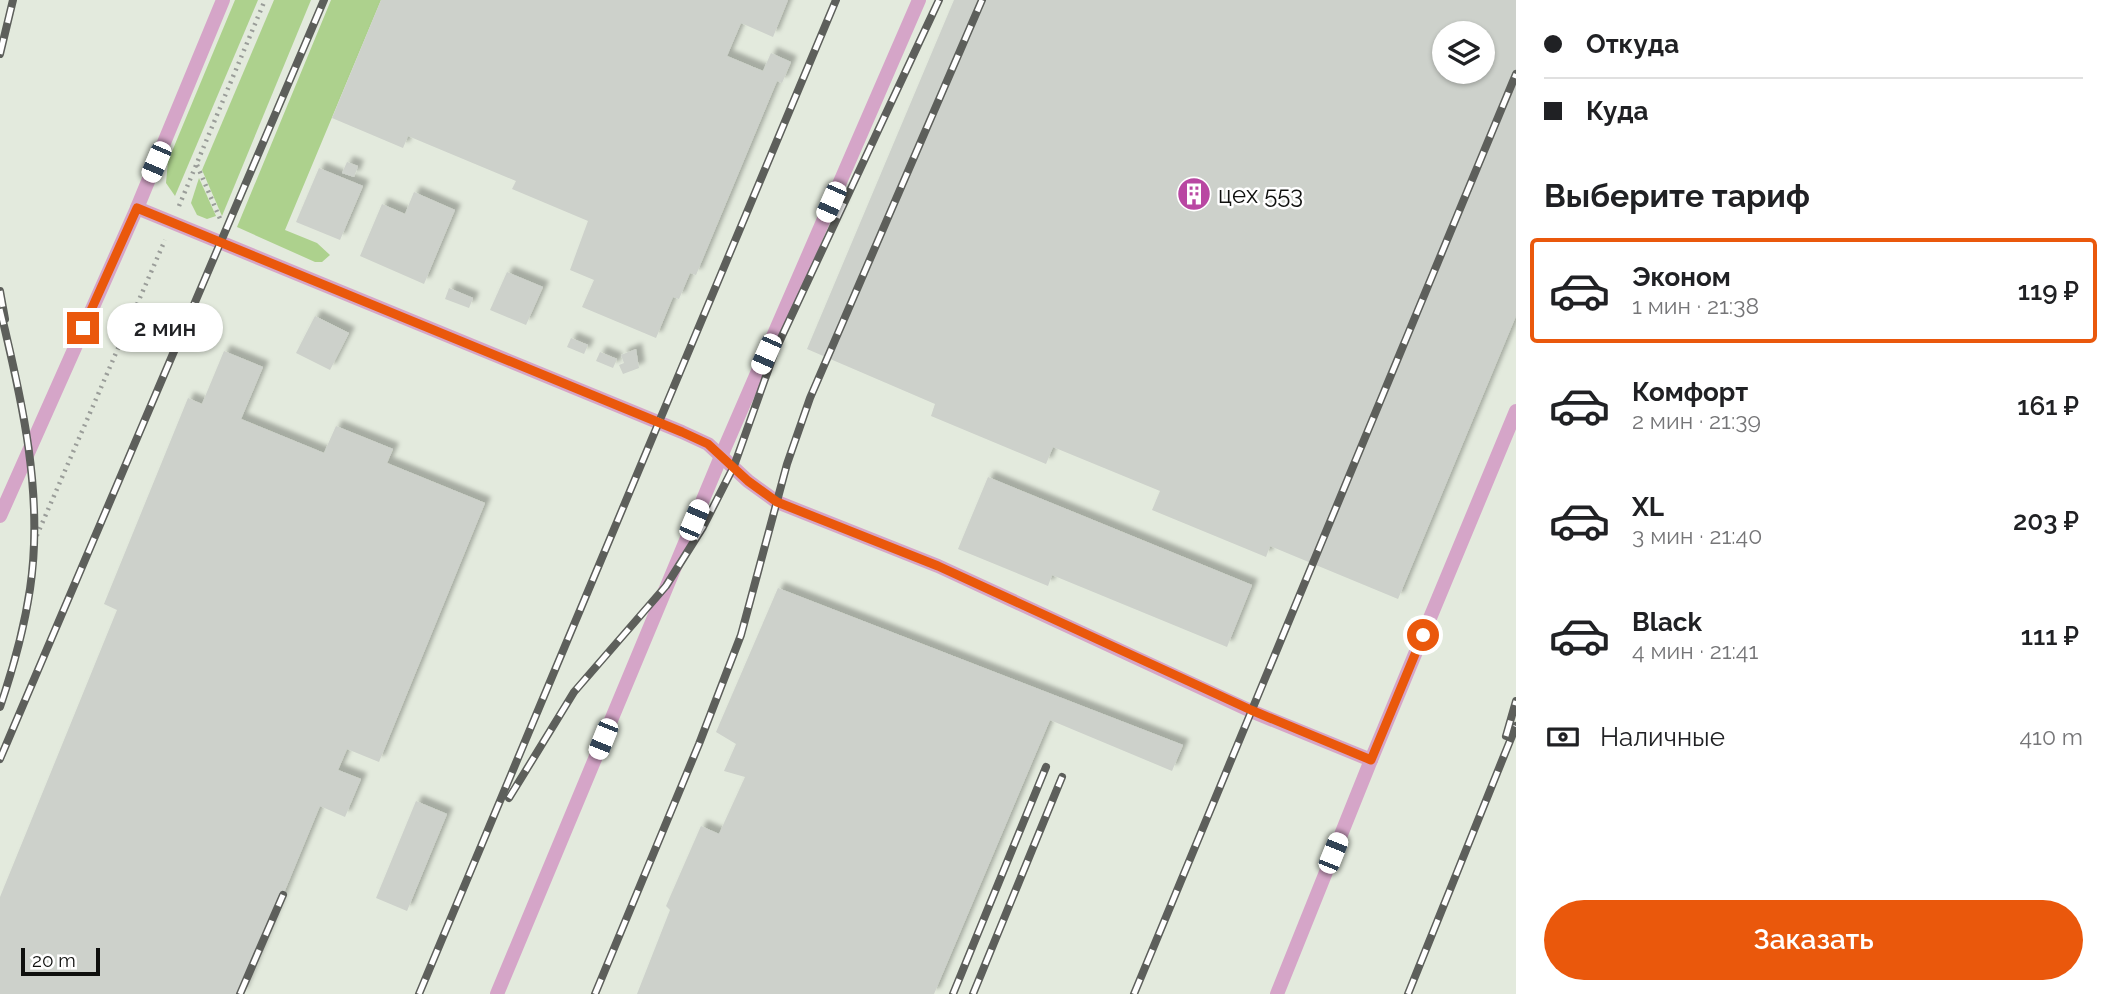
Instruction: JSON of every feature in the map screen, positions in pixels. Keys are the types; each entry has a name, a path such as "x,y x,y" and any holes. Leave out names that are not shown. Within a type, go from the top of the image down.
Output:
{"lane":[{"path":"0,516 137,208 223,0"},
{"path":"497,994 722,454 919,0"},
{"path":"137,208 682,432 722,454 748,481 777,502 938,566 1251,710 1371,760"},
{"path":"1277,994 1516,411"}],"path":[{"path":"34,542 265,0"},
{"path":"196,164 221,221"}],"shaded area":[{"path":"0,0 1516,0 1516,994 0,994"}],"green space":[{"path":"235,0 258,0 175,196 166,183 168,161"},
{"path":"274,0 311,0 222,216 202,170"},
{"path":"331,0 381,0 285,230 317,243 330,255 322,262 315,262 237,227"},
{"path":"199,178 216,216 207,219 197,215 191,203"}],"building":[{"path":"381,0 788,0 773,37 741,23 727,56 763,71 771,53 791,62 782,83 777,81 696,275 690,273 679,299 673,297 656,338 582,307 594,280 570,270 588,221 512,189 516,181 408,136 403,148 332,118"},
{"name":"цех 553","path":"954,0 1516,0 1516,316 1398,599 1270,546 1266,557 1152,510 1160,491 1053,447 1046,464 931,416 935,404 807,349"},
{"path":"347,162 358,166 354,177 342,173"},
{"path":"319,168 363,186 340,240 296,222"},
{"path":"414,192 455,210 424,284 360,256 382,204 405,214"},
{"path":"507,272 543,287 526,325 490,310"},
{"path":"449,288 473,298 469,308 445,299"},
{"path":"315,316 349,333 330,370 296,353"},
{"path":"571,338 588,345 584,354 567,347"},
{"path":"636,349 639,368 623,374 619,365 624,363 621,355"},
{"path":"224,351 263,367 241,419 324,453 336,426 393,449 387,463 485,503 379,762 347,749 338,770 361,779 345,817 320,806 242,994 0,994 0,897 117,610 104,604 188,398 202,404"},
{"path":"600,352 617,359 613,368 596,361"},
{"path":"988,477 1252,585 1227,647 1052,575 1048,586 958,549"},
{"path":"778,588 1183,745 1172,771 1050,720 934,994 637,994 670,910 666,906 701,826 719,834 745,777 724,771 736,744 716,732"},
{"path":"416,801 447,814 407,911 376,898"}],"railway":[{"path":"0,54 13,0"},
{"path":"0,759 324,0"},
{"path":"419,994 836,0"},
{"path":"509,798 574,692 666,586 703,527 734,466 775,351 939,0"},
{"path":"595,994 699,744 741,635 787,464 810,398 982,0"},
{"path":"1134,994 1516,74"},
{"path":"0,291 5,319"},
{"path":"0,309 23,413 34,518 34,554 28,604 18,649 0,707"},
{"path":"1506,736 1516,701"},
{"path":"1408,994 1516,726"},
{"path":"953,994 1046,767"},
{"path":"973,994 1062,777"},
{"path":"240,994 283,895"}],"place":[{"name":"цех 553","path":"1194,194"}],"route":[{"path":"83,328 137,208 682,432 722,454 748,481 777,502 938,566 1251,710 1371,760 1423,635"}]}
